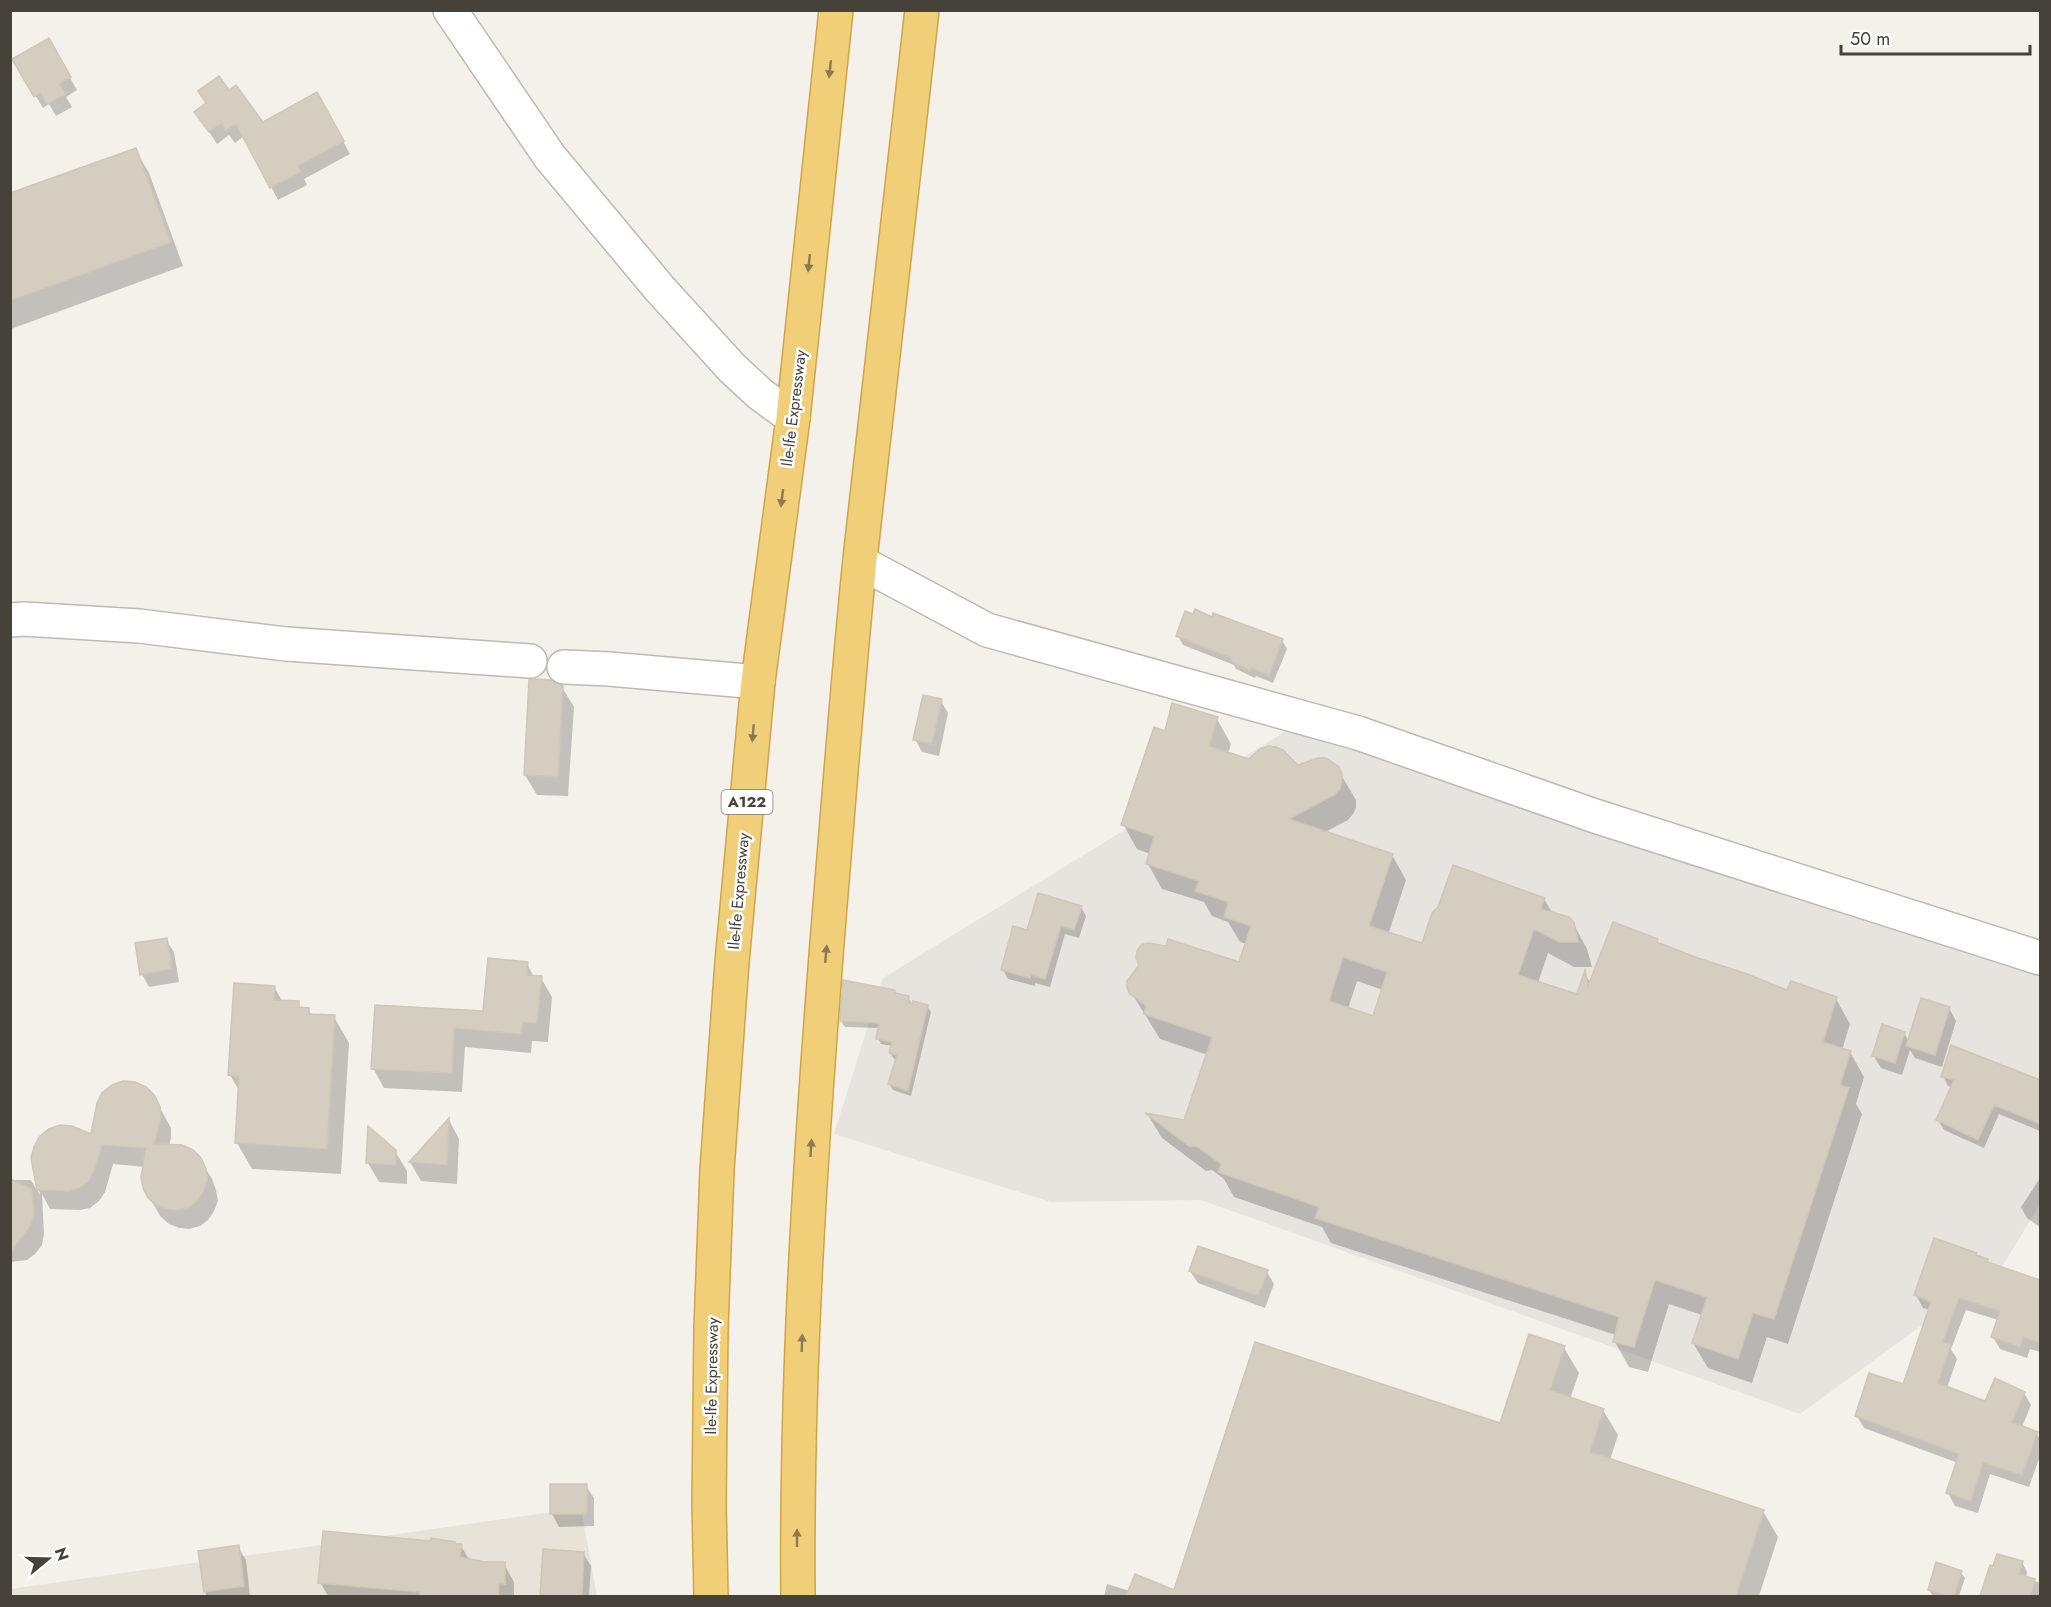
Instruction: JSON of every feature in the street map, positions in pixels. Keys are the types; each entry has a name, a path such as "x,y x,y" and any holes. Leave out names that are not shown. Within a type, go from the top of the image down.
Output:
{"highway":[{"name":"Ile-Ife Expressway","path":"711,1596 709,1504 711,1328 717,1170 732,962 758,682 792,418 836,10"},
{"path":"798,1596 797,1508 809,1174 860,562 922,10"}],"street":[{"path":"450,10 550,157 660,289 732,368 759,394 792,418"},
{"path":"860,562 987,630 1358,733 1595,816 2040,958"},
{"path":"10,620 139,626 286,644 530,661"},
{"path":"564,667 758,682"}],"shaded area":[{"path":"1322,709 2040,970 2040,1204 2002,1267 1800,1414 1201,1200 1051,1202 834,1134 883,978"},
{"path":"581,1508 597,1596 11,1596 10,1589"}],"building":[{"path":"49,38 71,77 59,84 66,94 47,104 40,93 34,97 12,59"},
{"path":"219,76 229,90 236,85 263,122 317,92 344,141 298,166 301,172 270,188 236,124 226,131 221,124 209,132 194,112 206,103 198,91"},
{"path":"136,148 171,242 10,301 10,193"},
{"path":"1195,609 1212,617 1213,613 1283,639 1269,676 1252,668 1250,671 1230,661 1231,658 1176,636 1185,611 1193,614"},
{"path":"529,680 551,680 563,686 558,777 524,775"},
{"path":"923,695 942,699 932,744 913,740"},
{"path":"1172,703 1218,717 1209,746 1249,759 1260,749 1268,746 1276,747 1283,750 1298,765 1318,758 1326,758 1339,767 1342,774 1340,789 1334,795 1289,819 1393,854 1369,926 1422,943 1453,865 1545,898 1541,909 1569,917 1574,922 1578,942 1559,942 1534,929 1518,975 1577,994 1585,970 1588,986 1613,922 1658,939 1657,942 1695,957 1787,990 1791,981 1837,997 1823,1042 1851,1051 1840,1085 1849,1088 1774,1319 1753,1313 1738,1359 1692,1343 1707,1297 1655,1280 1634,1347 1613,1342 1619,1317 1315,1218 1319,1207 1218,1172 1221,1164 1196,1146 1190,1147 1145,1113 1184,1120 1212,1037 1144,1014 1146,1006 1129,993 1127,987 1127,981 1139,965 1136,958 1137,951 1141,945 1148,943 1166,946 1168,939 1239,962 1251,926 1224,917 1228,902 1195,891 1199,881 1146,864 1154,836 1121,825 1154,727 1165,731","holes":["1343,957 1387,972 1373,1016 1329,1001"]},
{"path":"1038,893 1082,906 1074,930 1061,926 1045,979 1031,975 1030,978 1001,970 1013,926 1027,930"},
{"path":"167,938 172,969 140,975 135,943"},
{"path":"488,958 528,962 527,975 542,976 537,1023 522,1022 521,1034 454,1028 452,1073 371,1069 375,1005 483,1011"},
{"path":"843,980 895,990 895,993 909,996 908,1003 912,1004 913,1001 928,1005 908,1091 888,1084 897,1055 889,1053 892,1042 876,1039 879,1023 840,1021"},
{"path":"234,983 275,986 274,1000 299,1001 299,1007 309,1008 309,1014 335,1015 327,1149 235,1143 239,1076 228,1075"},
{"path":"1921,998 1950,1007 1935,1055 1906,1046"},
{"path":"1882,1024 1905,1032 1895,1063 1872,1056"},
{"path":"1951,1045 2040,1080 2040,1124 1994,1105 1978,1140 1936,1120 1954,1080 1941,1077"},
{"path":"123,1081 135,1082 146,1087 155,1096 160,1107 161,1118 154,1144 182,1145 193,1150 201,1158 206,1169 207,1180 198,1200 189,1207 178,1210 167,1209 156,1205 148,1198 141,1177 146,1148 102,1145 94,1172 88,1182 68,1191 37,1190 31,1158 39,1137 49,1129 60,1125 72,1126 91,1134 97,1103 102,1093 112,1085"},
{"path":"449,1118 447,1165 409,1162"},
{"path":"368,1126 396,1150 396,1165 366,1163"},
{"path":"10,1179 32,1189 34,1214 31,1225 10,1253"},
{"path":"1934,1238 1977,1253 1976,1255 1988,1259 1987,1262 2040,1280 2040,1343 2023,1337 2020,1347 1991,1337 2000,1311 1959,1298 1943,1342 1951,1345 1938,1383 1985,1401 1995,1378 2025,1392 2012,1422 2038,1432 2022,1475 1983,1463 1971,1501 1946,1493 1959,1454 1855,1416 1869,1373 1903,1384 1931,1302 1914,1295"},
{"path":"1198,1246 1268,1270 1258,1296 1189,1271"},
{"path":"1529,1334 1565,1346 1550,1390 1604,1409 1590,1452 1764,1510 1736,1596 1126,1596 1135,1574 1174,1590 1255,1342 1500,1423"},
{"path":"550,1484 587,1484 587,1514 550,1514"},
{"path":"323,1531 430,1541 431,1538 462,1544 460,1557 485,1562 505,1562 505,1584 499,1583 498,1596 419,1596 420,1592 318,1583"},
{"path":"239,1545 244,1586 204,1592 198,1551"},
{"path":"543,1549 584,1552 582,1596 540,1596"},
{"path":"1997,1554 2023,1561 2019,1574 2035,1579 2031,1596 1980,1596 1990,1565 1993,1566"},
{"path":"1936,1562 1962,1571 1954,1596 1928,1590"}]}
